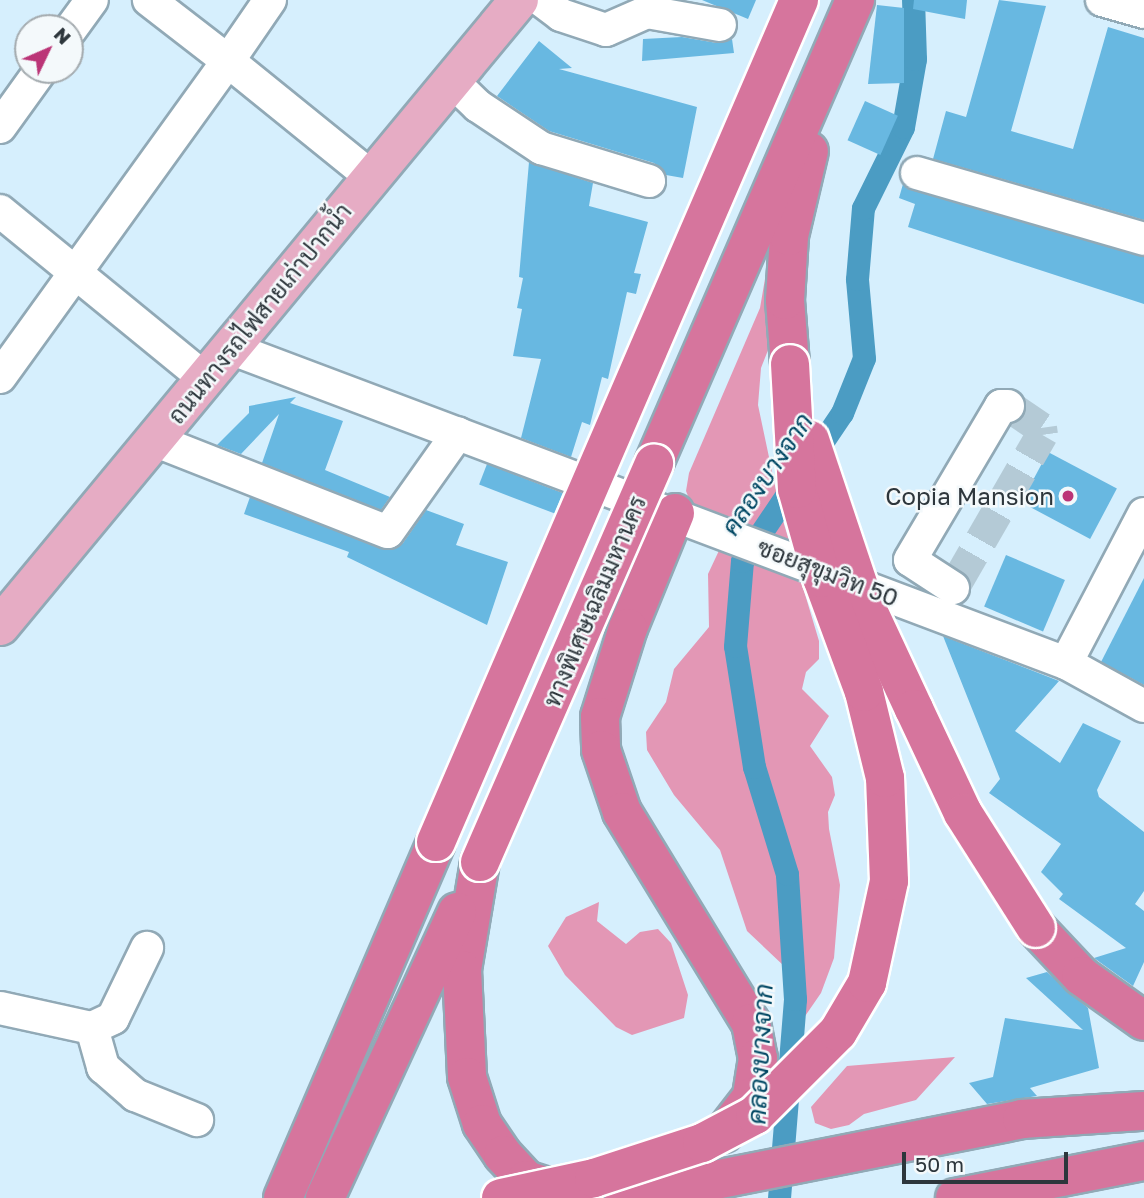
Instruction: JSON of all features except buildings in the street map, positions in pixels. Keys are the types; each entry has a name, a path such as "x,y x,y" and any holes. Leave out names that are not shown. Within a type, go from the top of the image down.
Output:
{"highway":[{"name":"ทางพิเศษเฉลิมมหานคร","path":"283,1198 799,0"},
{"name":"ทางพิเศษเฉลิมมหานคร","path":"325,1198 480,862 855,0"},
{"path":"501,1198 594,1178 702,1143 755,1115 838,1032 866,983 889,881 885,778 864,692 822,578 797,489 785,300 789,236 804,164 861,0"},
{"path":"790,364 865,604 963,813 1036,928 1081,976 1144,1021"},
{"path":"480,862 462,970 461,1028 478,1112 503,1156 537,1184 558,1193 597,1196 680,1167 725,1133 751,1097 758,1058 751,1023 622,812 601,750 600,717 628,628 675,513"},
{"path":"624,1198 1022,1119 1144,1111"},
{"path":"955,1198 1144,1161"}],"main road":[{"name":"ถนนทางรถไฟสายเก่าปากน้ำ","path":"0,625 519,0"}],"street":[{"path":"149,0 371,177"},
{"path":"0,377 78,275 270,0"},
{"path":"541,0 561,15 606,30 647,12 720,25"},
{"path":"1102,0 1144,12"},
{"path":"452,81 478,106 541,148 649,181"},
{"path":"0,127 31,84"},
{"path":"917,173 1144,239"},
{"path":"0,211 205,379"},
{"name":"ซอยสุขุมวิท 50","path":"230,348 727,532 895,598 949,595 1144,706"},
{"path":"949,595 910,560 1001,406 1008,406"},
{"path":"154,440 388,532 458,433"},
{"path":"1066,663 1144,514"},
{"path":"0,1007 92,1028 113,1018 147,948"},
{"path":"92,1028 103,1067 135,1095 197,1120"}],"shaded area":[{"path":"779,261 781,317 761,368 758,405 781,514 819,641 819,659 806,672 802,689 829,716 810,746 832,777 835,795 828,812 829,829 840,885 834,958 821,993 801,1022 784,966 747,931 720,850 674,795 647,750 646,732 666,702 674,669 709,627 708,574 723,542 692,506 686,491 689,473 760,308 766,273"},
{"path":"599,902 597,921 626,944 640,932 658,929 671,943 688,995 684,1018 632,1035 616,1027 565,975 548,946 566,917"},
{"path":"955,1057 916,1100 864,1114 849,1125 831,1129 815,1123 811,1107 847,1066"}],"waterway":[{"name":"คลองบางจาก","path":"779,1198 795,999 787,874 754,767 735,646 742,561 842,413 864,358 857,279 863,208 903,127 915,59 913,0"}],"tunnel":[{"path":"957,582 1042,435 1041,428 1008,406"}],"place":[{"name":"Copia Mansion","path":"1068,496"}]}
